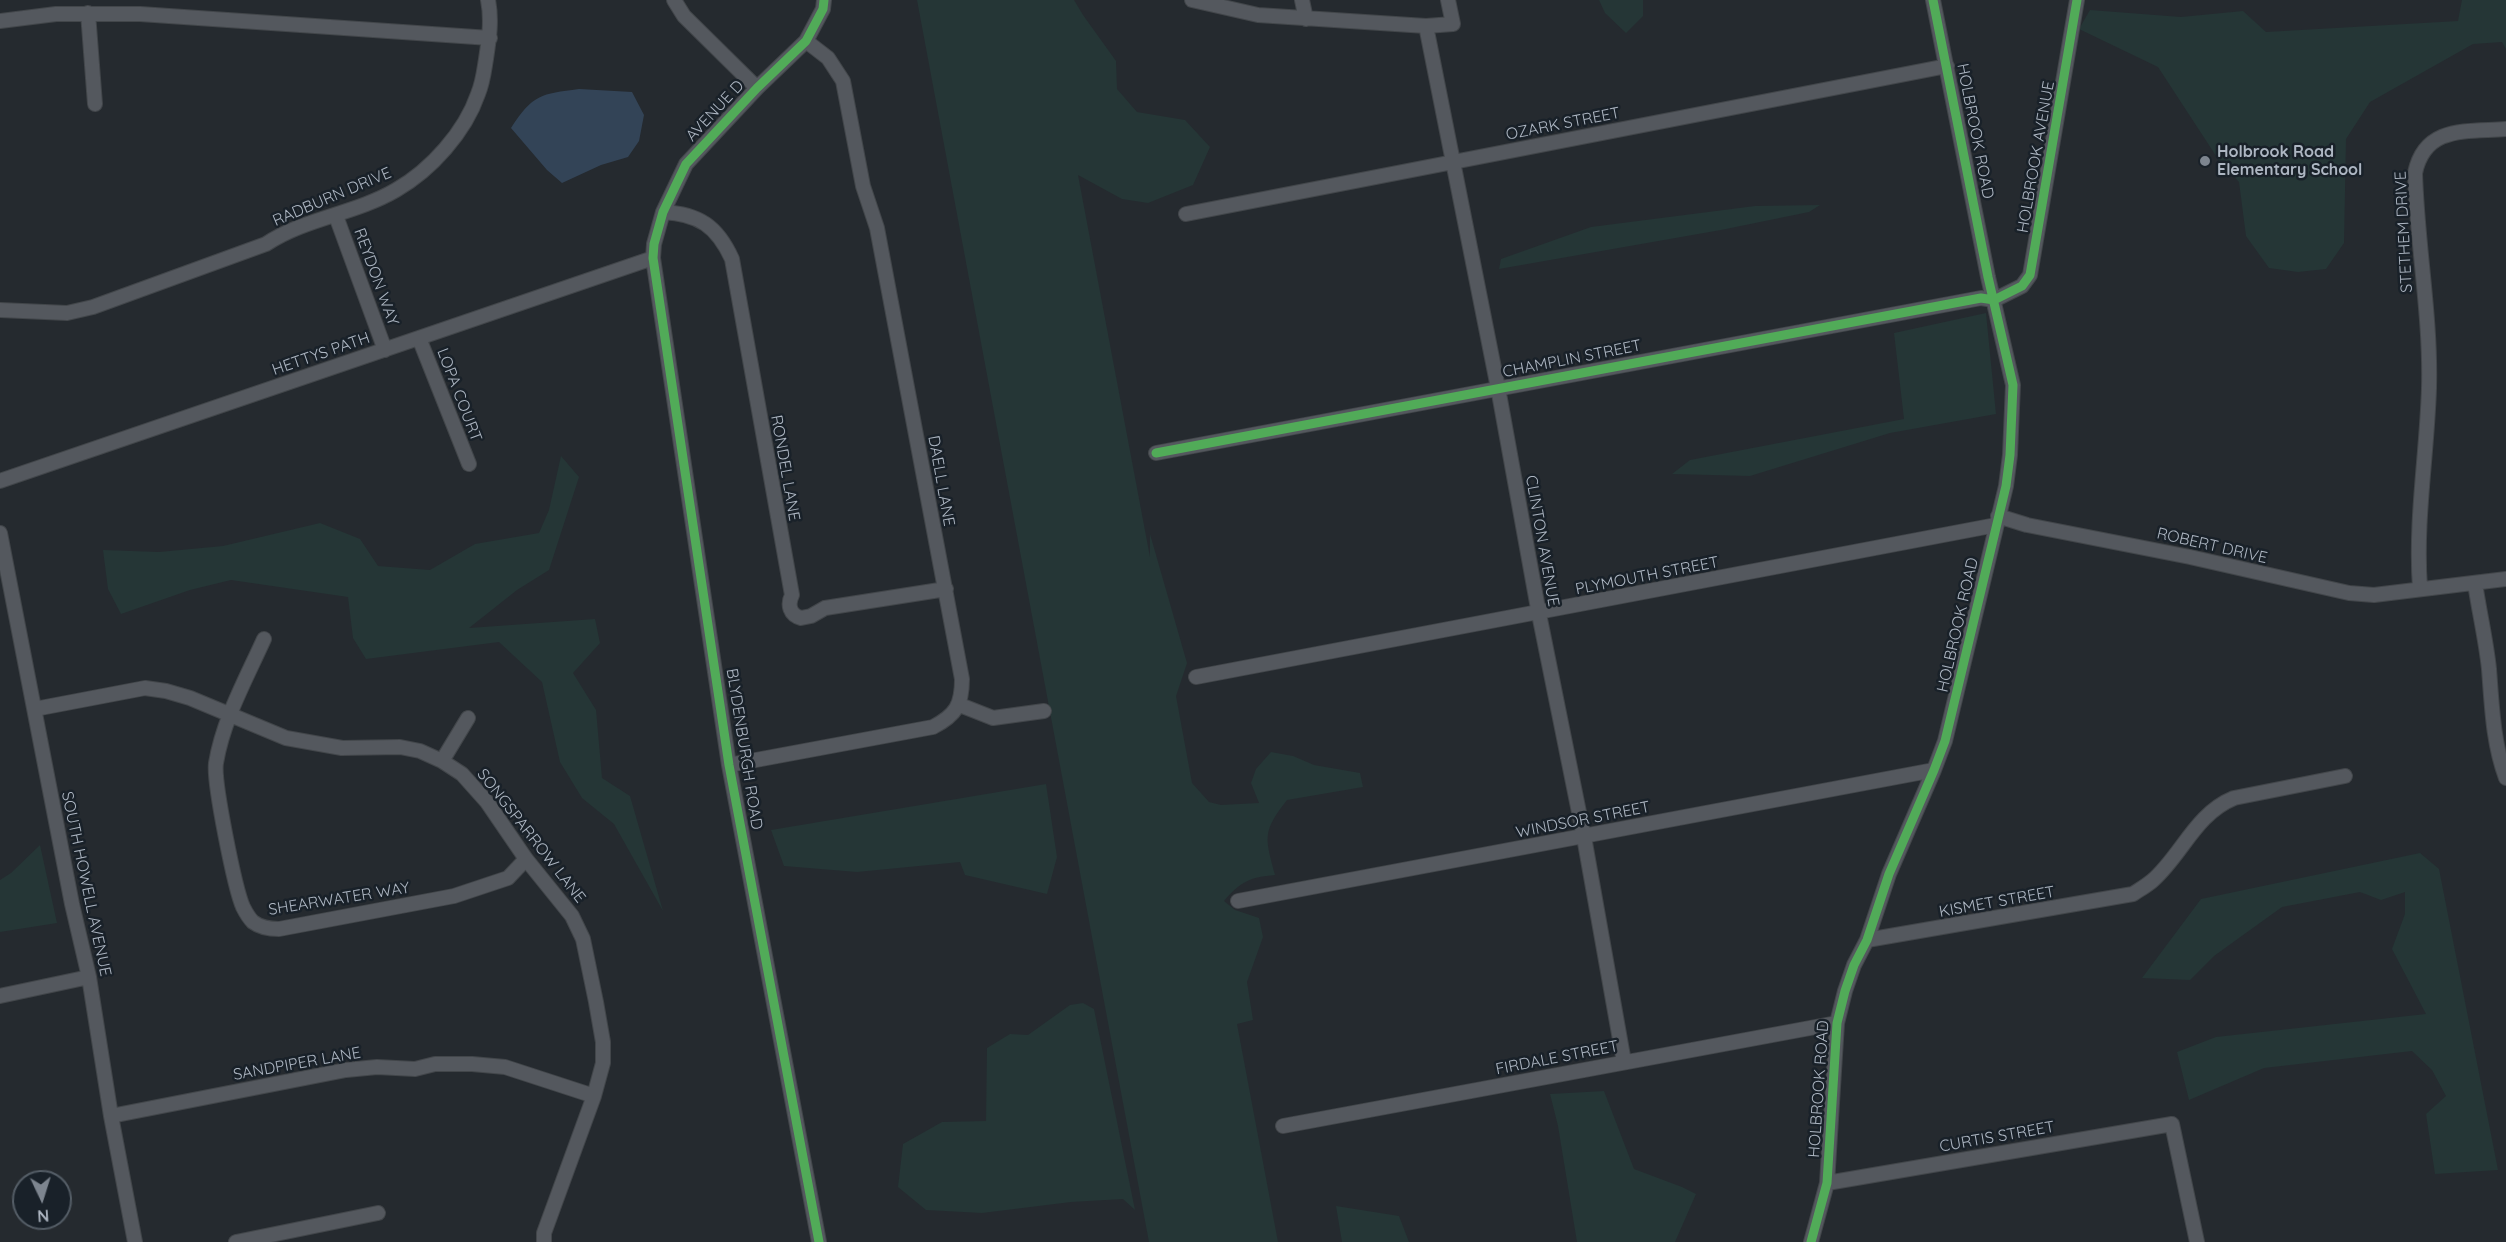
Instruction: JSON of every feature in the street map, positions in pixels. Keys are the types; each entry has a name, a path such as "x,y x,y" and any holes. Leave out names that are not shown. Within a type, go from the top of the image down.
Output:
{"street":[{"name":"RADBURN DRIVE","path":"0,310 68,313 93,307 266,244 292,229 336,216 396,190 419,174 442,153 465,120 477,97 484,76 490,38 488,0"},
{"path":"674,0 684,16 757,88"},
{"name":"AVENUE D","path":"653,258 654,244 663,212 686,164 757,88 806,41 823,9 824,0"},
{"path":"1192,0 1258,15 1426,26 1454,24 1448,0"},
{"path":"1302,0 1306,18"},
{"name":"HOLBROOK ROAD","path":"1811,1242 1827,1183 1837,1023 1854,965 1867,940 1888,874 1934,770 1956,697 2006,486 2010,455 2013,385 1934,0"},
{"name":"HOLBROOK AVENUE","path":"1994,300 2022,286 2030,275 2077,0"},
{"path":"0,21 56,14 88,13 261,21 490,38"},
{"path":"88,13 95,104"},
{"name":"CLINTON AVENUE","path":"1426,26 1584,837 1624,1062"},
{"name":"DAELL LANE","path":"806,41 828,58 836,68 847,95 863,186 877,228 946,590 962,679 960,705"},
{"name":"OZARK STREET","path":"1186,214 1947,66"},
{"name":"STETHEM DRIVE","path":"2420,586 2417,553 2429,367 2415,173 2418,159 2425,148 2443,134 2506,129"},
{"name":"RONDEL LANE","path":"663,212 682,213 710,226 726,246 732,259 792,595 789,603 792,612 801,618 811,616 825,608 946,590"},
{"name":"REYDON WAY","path":"336,216 385,350"},
{"name":"HETTYS PATH","path":"0,481 653,258"},
{"name":"BLYDENBURGH ROAD","path":"653,258 729,765 819,1242"},
{"name":"CHAMPLIN STREET","path":"1156,453 1981,297 1994,300"},
{"name":"LOPA COURT","path":"419,338 469,464"},
{"name":"ROBERT DRIVE","path":"1997,521 2190,557 2337,592 2374,595 2420,586"},
{"name":"PLYMOUTH STREET","path":"1196,677 1539,614 1997,521"},
{"name":"SOUTH HOWELL AVENUE","path":"0,533 72,904 89,977 111,1116 135,1242"},
{"path":"2420,586 2506,579"},
{"path":"2475,583 2501,742 2498,756 2506,778"},
{"path":"230,716 264,639"},
{"name":"SONGSPARROW LANE","path":"35,709 145,688 166,691 190,698 286,738 342,748 400,747 442,761 462,774 486,802 526,860 572,916 583,939 603,1042 603,1063 594,1096 544,1233 544,1242"},
{"path":"729,765 923,730 942,723 960,705 993,718 1044,711"},
{"name":"SHEARWATER WAY","path":"230,716 215,765 217,787 243,908 252,921 265,928 279,929 454,896 508,879 526,860"},
{"path":"442,761 468,718"},
{"name":"WINDSOR STREET","path":"1238,901 1934,770"},
{"name":"KISMET STREET","path":"1867,940 2133,894 2153,880 2208,813 2219,804 2234,798 2344,776"},
{"path":"0,996 89,977"},
{"name":"FIRDALE STREET","path":"1283,1126 1837,1023"},
{"name":"SANDPIPER LANE","path":"111,1116 346,1070 377,1067 415,1069 435,1064 505,1067 594,1096"},
{"name":"CURTIS STREET","path":"1827,1183 2172,1124 2197,1242"},
{"path":"236,1242 378,1213"}],"shaded area":[{"path":"917,0 1074,0 1116,61 1117,89 1137,112 1185,120 1210,147 1193,185 1148,203 1122,199 1078,175 1150,557 1150,534 1187,663 1176,696 1192,783 1209,802 1221,805 1259,803 1251,783 1256,769 1271,752 1293,756 1314,765 1360,773 1363,787 1287,800 1273,820 1268,835 1269,852 1275,875 1259,877 1246,882 1235,889 1224,901 1235,910 1259,918 1263,937 1247,982 1253,1020 1237,1024 1278,1242 1149,1242"},
{"path":"1599,0 1643,0 1643,16 1626,33 1605,13"},
{"path":"2462,0 2506,0 2506,49 2502,42 2473,44 2370,102 2346,139 2344,243 2326,269 2298,272 2269,268 2246,236 2239,182 2220,162 2158,67 2079,29 2090,10 2181,17 2243,11 2266,32 2458,21"},
{"path":"1820,205 1809,212 1721,230 1499,269 1501,259 1591,227 1755,206"},
{"path":"1986,313 1996,414 1890,433 1750,476 1672,474 1690,460 1904,419 1894,333"},
{"path":"561,456 579,477 549,570 517,590 469,628 595,619 600,643 573,673 596,710 602,778 630,796 663,911 614,824 582,798 560,762 542,682 499,642 366,659 353,638 348,597 231,580 190,590 121,614 108,589 103,550 159,552 223,546 320,523 360,539 378,566 430,570 475,544 539,533 549,510"},
{"path":"1046,784 1057,857 1047,894 965,875 960,862 857,872 784,866 771,830"},
{"path":"40,845 57,923 0,932 0,880 11,873"},
{"path":"2420,853 2439,869 2498,1170 2435,1174 2426,1114 2446,1096 2432,1070 2412,1051 2264,1068 2189,1100 2177,1052 2216,1037 2426,1014 2392,949 2405,914 2405,892 2381,900 2360,892 2282,907 2214,956 2190,980 2142,978 2201,899"},
{"path":"1083,1003 1094,1009 1135,1210 1123,1199 1071,1202 982,1213 926,1210 898,1187 903,1144 942,1122 986,1121 987,1048 1010,1034 1028,1035 1070,1005"},
{"path":"1604,1091 1634,1169 1696,1194 1675,1242 1577,1242 1558,1126 1550,1094"},
{"path":"1336,1206 1399,1216 1409,1242 1342,1242"}],"water":[{"path":"579,89 632,92 644,115 639,141 628,157 601,165 562,183 547,170 511,128 532,102 555,92"}],"cycle path":[{"path":"819,1242 729,765 653,258 654,244 663,212 686,164 757,88 806,41 823,9 824,0"},
{"path":"1811,1242 1827,1183 1837,1023 1845,991 1854,965 1867,940 1889,874 1945,741 2006,486 2010,455 2013,385 1988,277 1933,0"},
{"path":"1994,300 2022,286 2030,275 2077,0"},
{"path":"1156,453 1981,298 1994,300"}],"place":[{"name":"Holbrook Road Elementary School","path":"2205,161"}]}
